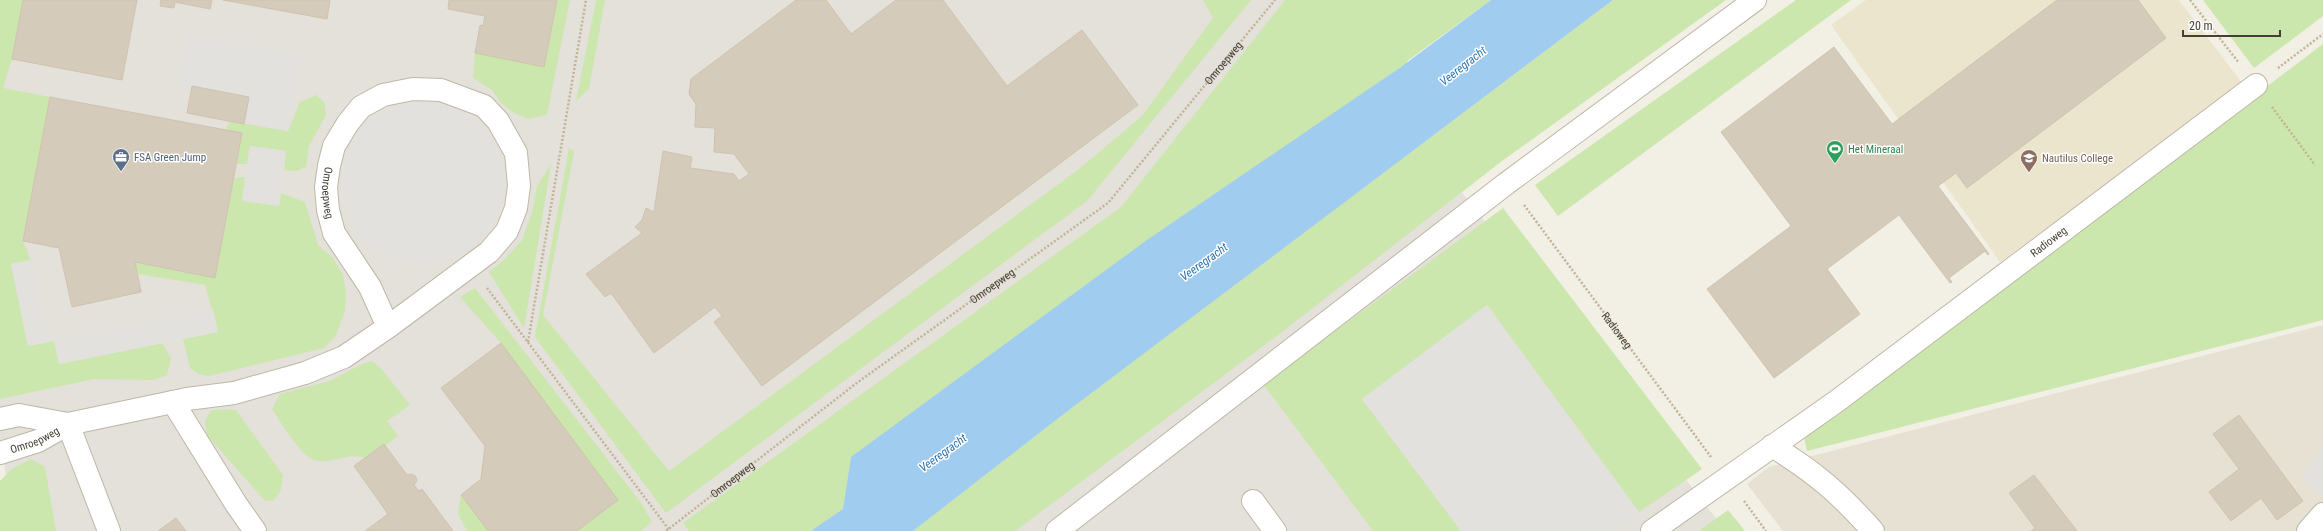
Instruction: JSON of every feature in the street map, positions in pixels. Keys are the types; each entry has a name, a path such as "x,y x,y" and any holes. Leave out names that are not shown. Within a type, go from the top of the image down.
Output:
{"street":[{"path":"1057,531 1507,182 1755,0"},
{"name":"Radioweg","path":"1652,531 1837,401 2256,85"},
{"name":"Omroepweg","path":"0,453 38,441 68,424 173,402 234,393 305,373 344,358 388,327 490,252 507,231 516,208 519,186 516,153 498,121 484,106 441,90 413,89 383,95 361,107 348,123 334,146 326,187 328,210 334,233 370,287 388,327"},
{"path":"173,402 255,531"},
{"name":"Omroepweg","path":"0,419 19,415 68,424"},
{"path":"68,424 109,531"},
{"path":"1772,446 1802,464 1841,495 1873,531"},
{"path":"1253,501 1275,531"},
{"path":"2308,531 2323,514"}],"path":[{"path":"528,342 586,0"},
{"name":"Omroepweg","path":"470,266 668,530 858,382 1108,203 1276,0"},
{"path":"2256,85 2323,34"},
{"name":"Radioweg","path":"1507,182 1727,479"},
{"path":"1727,479 1766,531"}],"shaded area":[{"path":"0,0 1312,0 1726,531 17,531 0,445"},
{"name":"Nautilus College","path":"1866,0 2179,0 2243,84 2000,262 1831,25"},
{"path":"186,35 301,55 288,131 230,121 234,98 177,88"},
{"path":"422,102 453,108 473,120 485,132 497,152 503,183 497,214 485,234 473,246 453,258 422,264 391,258 371,246 359,234 347,214 341,183 347,152 359,132 371,120 391,108"},
{"path":"250,146 286,151 279,206 242,201"},
{"path":"31,260 48,342 28,346 11,264"},
{"path":"1487,305 1639,512 1612,531 1461,531 1362,399"},
{"path":"213,309 218,332 59,364 54,341"},
{"path":"2323,325 2323,531 1783,531 1747,484 1769,467"},
{"path":"2323,446 2323,492 2321,495 2301,476"}],"green space":[{"path":"0,0 23,0 12,59 3,88 50,97 23,241 31,260 11,264 28,346 54,341 59,364 162,343 171,358 167,375 153,380 94,379 0,399"},
{"path":"557,0 570,0 547,115 528,119 514,113 501,103 492,90 473,78 475,53 544,66"},
{"path":"596,0 605,0 589,89 576,101"},
{"path":"1203,0 1251,0 1087,201 666,513 535,337 569,148 574,152 543,315 669,471 1079,169 1142,116 1213,18"},
{"path":"1285,0 1491,0 1407,61 1408,63 851,457 843,509 811,531 689,531 683,523 1121,207"},
{"path":"1613,0 1726,0 1502,161 1274,338 1015,531 913,531 1065,413"},
{"path":"1796,0 1851,0 1558,216 1535,185"},
{"path":"2203,0 2323,0 2323,16 2254,68"},
{"path":"2323,44 2323,320 1807,451 1804,437"},
{"path":"316,95 324,102 326,115 309,146 306,167 296,171 284,170 286,151 250,146 247,164 237,164 242,133 225,130 230,121 288,131 300,102"},
{"path":"551,164 524,328 489,272 505,259 522,240 532,212 537,186"},
{"path":"245,177 242,200 279,206 281,193 305,202 318,245 333,258 343,275 346,293 345,312 335,337 324,348 209,376 198,374 190,368 183,339 218,332 205,285 138,274 135,262 215,278 234,178"},
{"path":"1503,208 1702,469 1639,512 1487,305 1362,399 1461,531 1373,531 1263,384"},
{"path":"475,288 642,504 652,522 641,531 577,531 618,500 501,343 460,297"},
{"path":"372,361 380,367 410,405 387,421 398,436 367,459 352,456 316,461 305,455 284,428 272,409 280,394 330,381 362,364"},
{"path":"211,410 236,410 283,475 281,490 274,500 265,501 207,435 205,421"},
{"path":"31,459 45,467 56,531 0,531 0,481 13,468"},
{"path":"461,495 488,531 467,531 458,514"},
{"path":"1728,510 1745,531 1699,531"}],"water":[{"name":"Veeregracht","path":"1491,0 1613,0 1065,413 913,531 811,531 843,509 851,457 1147,240 1401,67"}],"building":[{"path":"23,0 137,0 122,80 12,59"},
{"path":"161,0 212,0 210,9 175,2 174,8 160,6"},
{"path":"223,0 330,0 327,19"},
{"path":"449,0 557,0 544,67 475,53 480,25 483,26 485,16 448,9"},
{"path":"796,0 826,0 851,34 896,0 943,0 1007,86 1082,30 1138,105 762,386 714,322 722,316 715,307 654,353 611,293 605,297 586,274 642,233 635,227 642,220 646,208 654,212 663,151 692,157 690,168 734,174 739,181 749,174 734,154 714,152 715,128 695,127 696,104 689,94 691,79"},
{"path":"2057,0 2138,0 2166,38 1967,188 1956,173 1938,186 1989,254 1988,255 1985,251 1949,278 1952,282 1950,283 1899,215 1827,269 1860,314 1774,378 1707,289 1791,226 1721,132 1834,47 1892,124"},
{"path":"192,86 249,97 244,124 187,113"},
{"path":"50,97 242,133 215,278 135,262 141,292 72,307 59,248 23,241"},
{"path":"501,343 618,500 577,531 488,531 461,495 481,479 485,446 441,388"},
{"path":"2239,415 2303,501 2277,520 2261,498 2231,521 2209,492 2239,469 2213,434"},
{"path":"384,444 407,475 412,474 416,477 417,481 414,485 419,491 422,489 453,531 365,531 388,514 354,466"},
{"path":"2034,475 2077,531 2031,531 2035,528 2009,493"},
{"path":"176,518 186,531 158,531"}],"place":[{"name":"Het Mineraal","path":"1835,164"},
{"name":"FSA Green Jump","path":"121,172"},
{"name":"Nautilus College","path":"2029,173"}]}
